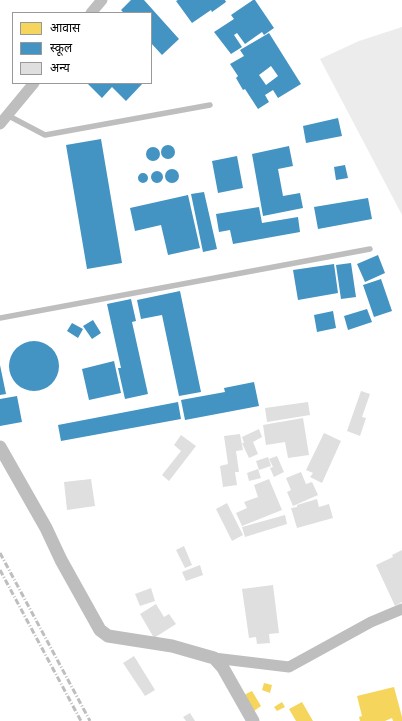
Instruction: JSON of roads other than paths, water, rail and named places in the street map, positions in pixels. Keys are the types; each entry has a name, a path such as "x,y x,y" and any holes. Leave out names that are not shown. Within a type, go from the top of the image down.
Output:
{"street":[{"path":"92,12 102,0"},
{"path":"0,124 33,84"},
{"path":"0,447 46,528 61,560 100,630 108,636 172,646 214,658 288,667 371,622 402,609"},
{"path":"214,658 223,668 253,721"}],"lane":[{"path":"8,115 45,135 210,105"},
{"path":"0,318 370,249"}],"railway":[{"path":"0,553 90,721"},
{"path":"0,570 81,721"}]}
